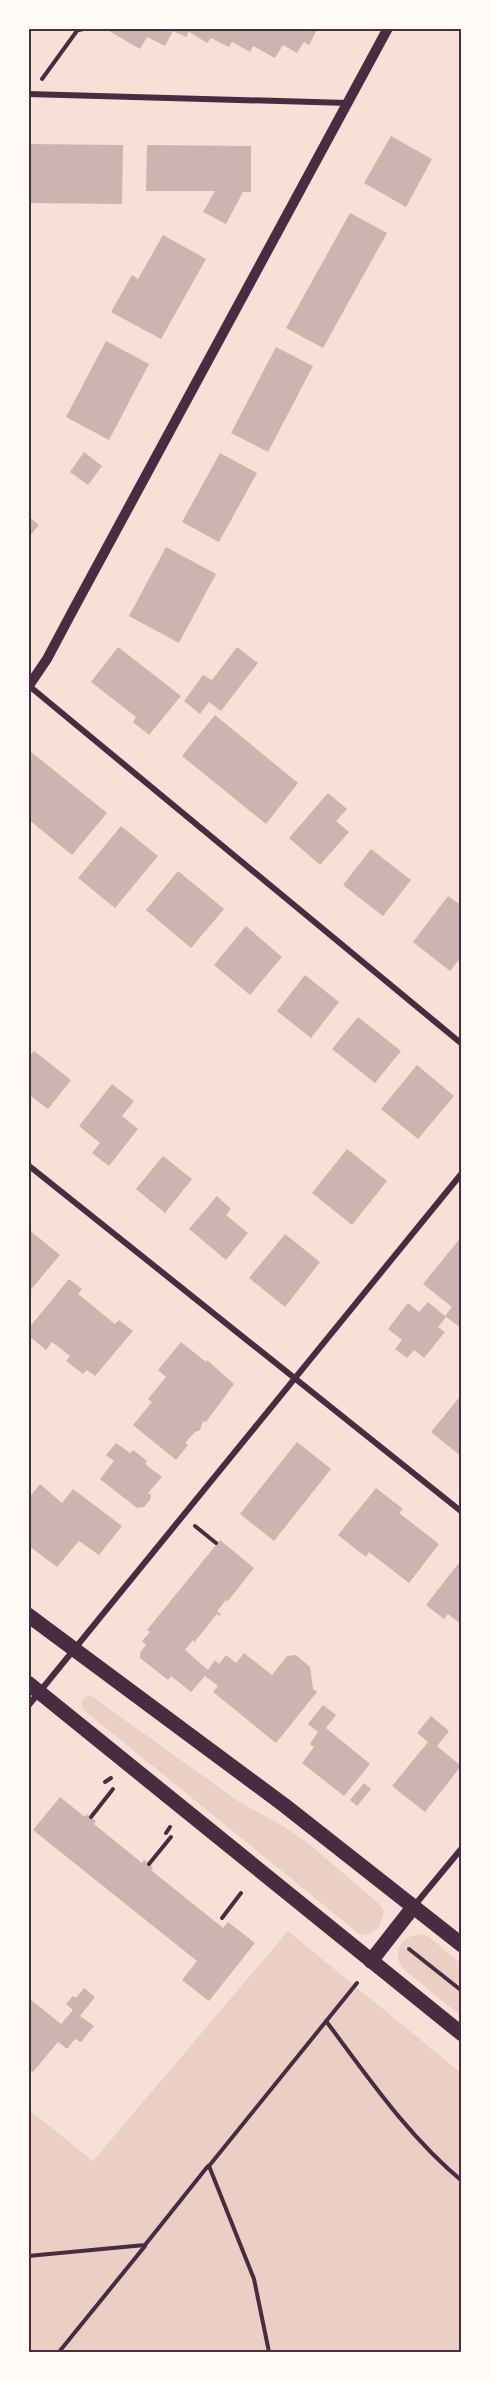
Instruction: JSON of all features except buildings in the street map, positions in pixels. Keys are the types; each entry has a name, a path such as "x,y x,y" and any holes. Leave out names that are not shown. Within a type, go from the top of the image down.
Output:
{"main road":[{"path":"28,1615 284,1805 462,1945"},
{"path":"34,1688 462,2034"},
{"path":"371,1960 414,1906"}],"street":[{"path":"388,28 72,612 29,686 462,1044"},
{"path":"29,94 348,103"},
{"path":"28,1165 462,1512"},
{"path":"28,1706 34,1688 75,1650 293,1378 462,1173"},
{"path":"414,1906 462,1848"}],"path":[{"path":"29,94 79,29 87,28"},
{"path":"209,1538 216,1543"},
{"path":"105,1782 111,1778"},
{"path":"91,1817 113,1789"},
{"path":"166,1833 170,1827"},
{"path":"149,1864 171,1837"},
{"path":"222,1918 241,1893"},
{"path":"409,1950 462,1991"},
{"path":"58,2352 357,1983"},
{"path":"326,2021 407,2128 431,2154 462,2181"},
{"path":"209,2166 254,2279 269,2352"},
{"path":"28,2256 145,2245"}],"shaded area":[{"path":"90,1695 241,1803 280,1824 308,1843 379,1904 384,1912 379,1928 365,1935 358,1933 85,1711 82,1707 83,1701"},
{"path":"288,1931 461,2073 461,2352 29,2352 28,2109 93,2161"},
{"path":"419,1934 428,1936 461,1964 461,2016 402,1968 398,1956 400,1946 407,1938"}]}
